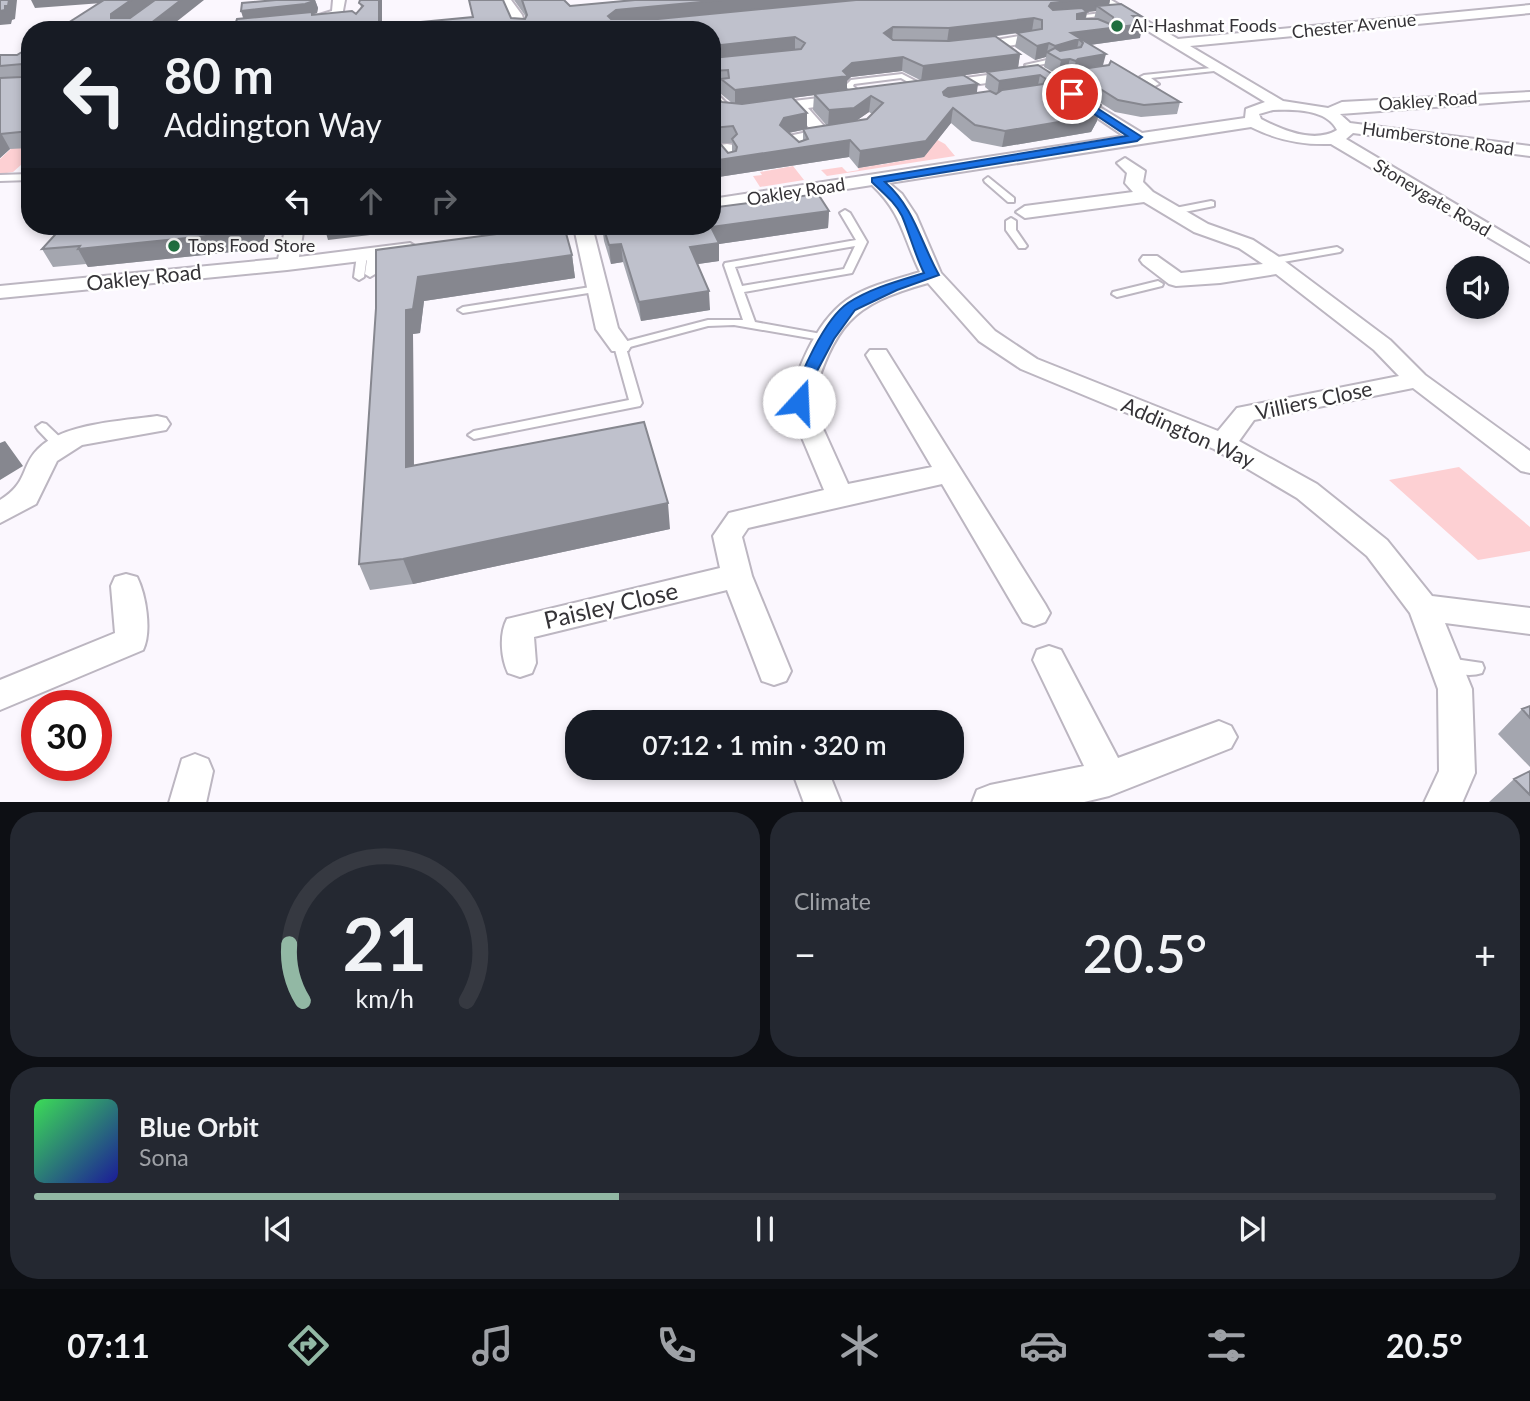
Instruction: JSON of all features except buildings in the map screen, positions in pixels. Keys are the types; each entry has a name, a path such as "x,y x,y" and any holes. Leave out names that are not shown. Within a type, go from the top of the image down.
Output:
{"street":[{"path":"313,21 338,13 339,0"},
{"path":"505,0 518,21"},
{"path":"1103,0 1278,104"},
{"name":"Chester Avenue","path":"1178,43 1530,9"},
{"path":"1032,38 991,44 1041,70 1137,137"},
{"path":"721,103 723,110 735,113 966,83 1041,70"},
{"path":"966,83 983,95"},
{"name":"Oakley Road","path":"1328,114 1342,107 1530,96"},
{"path":"1278,104 1257,108 1251,112 1250,117 1262,128 1290,138 1340,133"},
{"name":"Oakley Road","path":"1278,104 1328,114 1340,133"},
{"path":"797,105 823,134"},
{"name":"Oakley Road","path":"721,204 1137,137 1254,122"},
{"path":"793,143 823,134 844,132"},
{"name":"Humberstone Road","path":"1340,133 1530,151"},
{"name":"Stoneygate Road","path":"1340,133 1530,256"},
{"name":"Villiers Close","path":"1125,163 1136,172 1134,183 1147,196 1201,228 1246,244 1276,264 1382,345 1418,380 1530,464"},
{"name":"Addington Way","path":"876,180 896,198 907,215 919,251 932,275 987,336 1029,365 1223,443 1307,491 1377,548 1423,607 1455,689 1457,772 1442,802"},
{"path":"1016,211 1147,196"},
{"path":"287,264 293,235"},
{"path":"583,235 607,329 620,346"},
{"name":"Oakley Road","path":"0,292 287,264 427,246"},
{"path":"1150,260 1167,282 1220,277 1276,264"},
{"path":"840,496 799,402 808,373 827,338 850,307 892,287 932,275"},
{"path":"878,355 1034,613"},
{"name":"Villiers Close","path":"1223,443 1247,414 1418,380"},
{"path":"0,513 26,497 47,455 75,438 157,424"},
{"path":"774,671 737,576 727,536 739,520 949,472"},
{"name":"Paisley Close","path":"520,663 518,628 737,576"},
{"path":"0,695 132,640 126,586"},
{"path":"1423,607 1530,621"},
{"path":"1049,660 1109,779"},
{"path":"995,802 1109,779 1219,737"},
{"path":"814,780 823,802"}],"lane":[{"path":"1061,18 1125,13"},
{"path":"1080,16 1089,22"},
{"path":"324,19 344,21"},
{"path":"1155,84 1144,77 1221,69"},
{"path":"1041,70 1067,78"},
{"path":"860,96 849,86 851,82 896,73 925,88"},
{"path":"0,178 21,177"},
{"path":"988,180 1016,211 1010,230 1022,246"},
{"path":"1170,212 1211,204"},
{"path":"845,213 862,242"},
{"path":"738,290 848,271 862,242"},
{"path":"750,325 730,265 862,242"},
{"path":"1276,264 1337,250"},
{"path":"368,254 370,274"},
{"path":"359,277 368,254"},
{"path":"1117,294 1167,282"},
{"path":"463,310 597,289"},
{"path":"474,435 636,403 620,346 708,323 750,325 827,338"},
{"path":"42,427 61,446"},
{"path":"1446,664 1476,668"}],"shaded area":[{"path":"932,137 945,144 955,156 827,176 821,170 842,167 847,172 859,170 858,168 872,166 871,156 879,165 924,157"},
{"path":"21,140 21,165 13,172 0,174 0,159"},
{"path":"793,166 804,180 760,187 753,176 762,175 760,172"},
{"path":"1459,467 1530,527 1530,551 1478,560 1389,480"}],"place":[{"name":"Al-Hashmat Foods","path":"1117,26"},
{"name":"Tops Food Store","path":"174,246"}],"route":[{"path":"799,402 808,373 827,338 850,307 892,287 932,275 919,251 907,215 896,198 876,180 1137,137 1072,94"}]}
